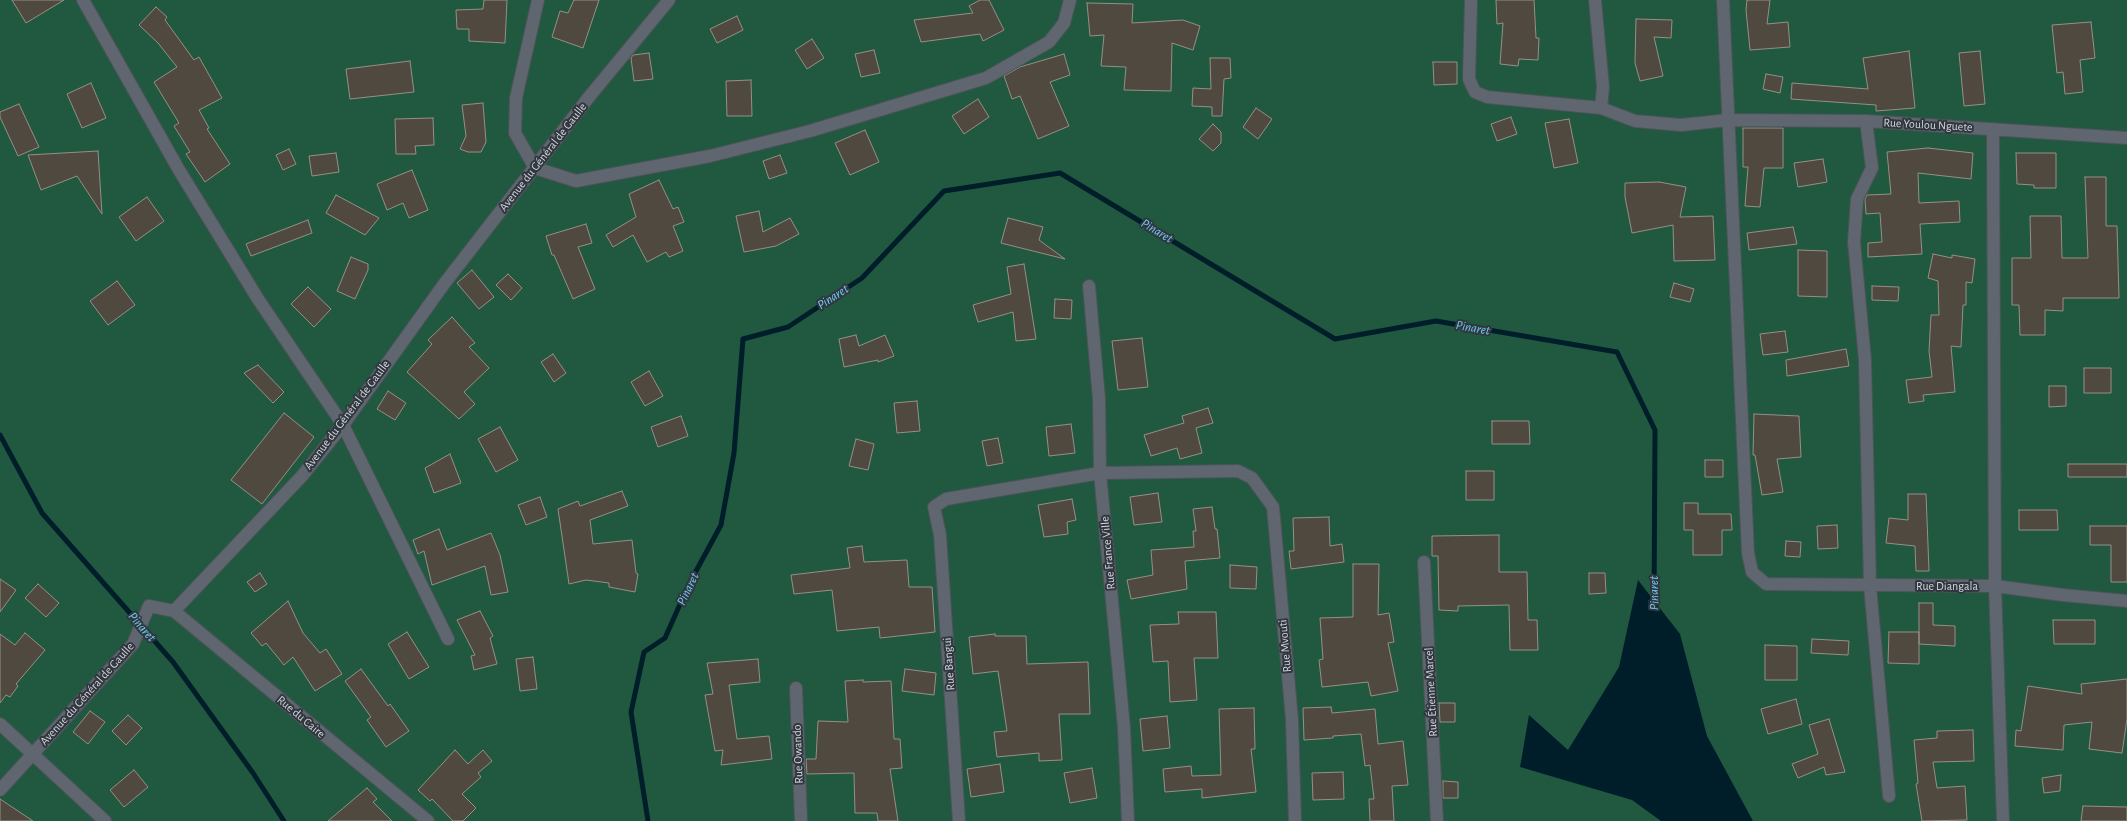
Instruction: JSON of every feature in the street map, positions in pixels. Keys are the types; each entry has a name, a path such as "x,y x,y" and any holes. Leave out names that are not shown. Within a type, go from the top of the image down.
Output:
{"street":[{"path":"83,0 179,170 249,285 343,425 448,639"},
{"path":"538,0 516,98 515,133 535,168 576,181 710,156 810,131 986,78 1049,42 1064,23 1070,0"},
{"name":"Avenue du Général de Gaulle","path":"0,790 133,644 149,606 174,611 302,476 343,425 444,284 589,97 669,0"},
{"name":"Rue Youlou Nguete","path":"1471,0 1469,79 1475,92 1487,97 1601,108 1635,121 1681,125 1728,120 1866,121 2127,138"},
{"path":"1595,0 1603,87 1601,108"},
{"path":"1723,0 1728,120"},
{"name":"Rue Diangala","path":"1728,120 1748,553 1752,572 1766,584 1995,586 2063,595 2127,601"},
{"path":"1866,121 1872,168 1857,199 1854,242 1865,360 1870,586 1889,796"},
{"path":"1993,129 1995,586 2003,821"},
{"name":"Rue France Ville","path":"1089,286 1099,399 1100,474 1124,728 1128,821"},
{"name":"Rue Mvouti","path":"1100,474 1238,471 1252,478 1273,507 1292,720 1295,821"},
{"name":"Rue Bangui","path":"960,821 940,535 934,507 946,499 1100,474"},
{"name":"Rue Étienne Marcel","path":"1424,562 1437,821"},
{"name":"Rue du Caire","path":"174,611 428,821"},
{"name":"Rue Owando","path":"796,688 801,821"},
{"path":"0,724 105,821"}],"green space":[{"path":"0,0 2127,0 2127,821 0,821"}],"water":[{"path":"1638,580 1680,634 1707,736 1753,821 1661,821 1632,800 1520,767 1529,715 1568,750 1619,667"}],"building":[{"path":"12,0 64,0 26,23"},
{"path":"484,0 507,0 505,43 469,41 469,29 457,29 456,10 483,9"},
{"path":"574,0 599,0 583,48 552,37 560,11 568,13"},
{"path":"980,0 989,0 1004,30 983,41 980,34 921,42 914,20 973,13 969,6"},
{"path":"1496,0 1534,0 1536,38 1539,38 1538,60 1519,59 1518,66 1500,64 1503,23 1497,24"},
{"path":"1747,0 1770,0 1767,24 1788,22 1790,47 1750,50 1746,10"},
{"path":"1087,3 1133,4 1132,23 1183,20 1200,26 1193,50 1172,43 1171,91 1124,90 1126,67 1101,66 1104,35 1090,36"},
{"path":"156,7 167,17 165,20 194,60 199,57 222,98 199,110 209,128 207,129 230,164 205,182 186,154 190,152 174,126 179,123 154,82 177,67 158,43 139,25"},
{"path":"737,16 743,30 717,43 710,29"},
{"path":"1636,19 1672,20 1671,38 1654,37 1663,76 1640,81 1635,63"},
{"path":"2091,22 2095,58 2080,60 2083,92 2065,94 2063,72 2057,73 2052,25"},
{"path":"812,39 824,58 807,69 795,50"},
{"path":"874,50 880,73 861,77 855,54"},
{"path":"1909,51 1915,108 1876,111 1876,105 1791,99 1792,83 1868,89 1863,58"},
{"path":"1980,51 1985,104 1964,106 1959,53"},
{"path":"649,53 653,79 634,81 631,58 633,55"},
{"path":"1064,54 1070,75 1050,82 1069,126 1038,139 1020,96 1012,99 1004,76 1020,67"},
{"path":"1210,58 1230,58 1231,78 1224,79 1222,116 1212,116 1212,107 1192,106 1193,88 1211,89"},
{"path":"410,61 414,92 350,99 346,69"},
{"path":"1433,62 1457,62 1457,84 1434,85"},
{"path":"1766,74 1783,77 1780,93 1763,89"},
{"path":"751,80 752,116 727,116 726,81"},
{"path":"91,83 106,118 82,128 67,94"},
{"path":"978,99 989,117 964,134 952,116"},
{"path":"483,103 486,142 481,152 468,152 460,149 466,136 462,105"},
{"path":"19,104 39,147 18,156 0,117 0,112"},
{"path":"1256,108 1272,119 1258,139 1243,127"},
{"path":"1511,117 1517,134 1497,141 1491,124"},
{"path":"433,118 434,145 415,146 416,154 396,154 395,119"},
{"path":"1569,119 1578,163 1554,168 1545,123"},
{"path":"1213,124 1221,132 1221,143 1213,151 1199,139"},
{"path":"1743,128 1783,128 1783,168 1764,168 1760,207 1745,206 1748,167 1743,167"},
{"path":"865,130 879,162 850,175 835,143"},
{"path":"1928,148 1973,153 1971,179 1918,173 1919,203 1959,201 1960,222 1920,224 1922,254 1868,257 1868,243 1882,242 1880,213 1866,214 1865,199 1867,195 1891,194 1887,152"},
{"path":"289,149 296,164 283,170 276,155"},
{"path":"98,151 102,214 77,176 41,190 28,155"},
{"path":"336,153 339,172 312,176 309,156"},
{"path":"2016,153 2056,153 2056,188 2034,188 2034,185 2017,184"},
{"path":"780,155 787,173 769,179 763,161"},
{"path":"1823,159 1827,182 1798,187 1794,163"},
{"path":"412,170 428,210 409,218 403,203 387,210 377,184"},
{"path":"2085,177 2106,177 2106,226 2117,226 2119,298 2063,298 2063,311 2045,310 2045,335 2020,335 2019,305 2012,305 2012,258 2031,258 2030,216 2061,216 2062,258 2088,258"},
{"path":"659,180 673,209 678,207 684,222 673,226 683,251 669,257 666,252 647,262 633,235 613,247 606,235 636,217 629,194"},
{"path":"1659,182 1686,187 1680,217 1713,216 1715,260 1674,261 1673,225 1632,233 1625,197 1625,183"},
{"path":"336,195 379,218 365,235 326,213"},
{"path":"147,197 164,221 136,241 119,217"},
{"path":"759,211 763,232 790,218 799,234 776,246 744,252 736,216"},
{"path":"1008,218 1043,227 1039,240 1065,259 1001,243"},
{"path":"308,220 312,233 251,256 246,244"},
{"path":"586,224 592,243 578,247 595,289 573,299 554,255 552,255 546,236"},
{"path":"1793,227 1797,244 1749,250 1747,233"},
{"path":"1798,250 1827,251 1827,297 1798,296"},
{"path":"1933,254 1952,258 1952,255 1975,259 1972,283 1966,282 1966,305 1963,305 1961,347 1951,346 1955,392 1923,395 1924,401 1909,403 1906,380 1932,377 1929,351 1931,315 1939,315 1938,281 1928,278"},
{"path":"351,257 368,264 368,270 355,299 337,291"},
{"path":"1024,264 1036,339 1016,341 1013,312 978,322 973,305 1011,294 1007,267"},
{"path":"472,270 494,297 479,309 457,283"},
{"path":"508,274 522,288 511,300 496,285"},
{"path":"117,281 135,305 108,325 90,301"},
{"path":"1674,283 1694,289 1690,302 1670,297"},
{"path":"1872,286 1899,287 1898,301 1872,300"},
{"path":"308,287 331,309 314,327 291,304"},
{"path":"1055,299 1072,300 1071,319 1054,318"},
{"path":"452,317 475,343 469,347 489,368 464,392 475,404 459,419 407,372 432,344 428,340"},
{"path":"1785,331 1788,352 1763,355 1760,334"},
{"path":"856,335 859,346 885,335 894,356 878,362 878,360 844,367 839,339"},
{"path":"1142,338 1148,387 1118,390 1112,341"},
{"path":"1846,349 1849,366 1787,376 1786,360"},
{"path":"553,354 566,373 554,382 541,362"},
{"path":"258,365 284,392 273,403 244,373"},
{"path":"2084,368 2111,368 2111,393 2084,393"},
{"path":"649,371 663,396 645,406 631,382"},
{"path":"2049,386 2066,386 2066,406 2049,407"},
{"path":"388,391 406,403 395,420 377,409"},
{"path":"917,401 920,431 897,433 894,403"},
{"path":"1208,408 1213,423 1196,428 1202,453 1180,459 1177,448 1151,456 1144,435 1184,423 1182,416"},
{"path":"284,413 314,437 262,504 231,480"},
{"path":"1754,414 1799,416 1801,457 1777,459 1783,492 1762,495 1755,455 1753,455"},
{"path":"681,416 688,436 658,447 651,427"},
{"path":"1492,421 1529,421 1530,444 1492,444"},
{"path":"1071,424 1075,453 1049,456 1046,427"},
{"path":"500,427 518,460 496,472 478,439"},
{"path":"998,438 1003,463 987,466 982,441"},
{"path":"856,439 874,444 868,470 849,466"},
{"path":"450,454 461,483 434,493 425,468"},
{"path":"1705,460 1723,460 1723,477 1705,477"},
{"path":"2068,464 2127,464 2127,477 2068,477"},
{"path":"1466,471 1494,471 1494,500 1466,500"},
{"path":"622,491 628,506 590,520 593,544 632,540 636,573 638,574 635,592 609,587 609,583 586,580 569,584 558,509 578,501 580,506"},
{"path":"1158,493 1162,522 1134,525 1130,497"},
{"path":"1908,494 1926,494 1929,571 1916,571 1915,546 1886,543 1889,518 1908,520"},
{"path":"540,497 547,517 526,525 518,505"},
{"path":"1072,499 1076,520 1067,522 1068,534 1044,537 1038,505"},
{"path":"1684,503 1698,503 1698,514 1731,514 1732,530 1722,530 1722,555 1693,555 1693,530 1684,530"},
{"path":"1212,507 1215,529 1217,529 1220,558 1185,561 1187,589 1131,599 1127,580 1153,575 1151,550 1194,547 1193,531 1196,531 1193,509"},
{"path":"2019,510 2057,510 2058,530 2019,530"},
{"path":"1329,517 1330,546 1342,544 1344,562 1291,569 1289,551 1294,551 1293,518"},
{"path":"1837,525 1838,548 1818,549 1817,526"},
{"path":"2090,526 2127,526 2127,582 2111,582 2111,545 2090,545"},
{"path":"439,529 447,550 491,533 500,555 508,592 491,595 485,566 432,585 424,551 418,554 413,540"},
{"path":"1499,535 1499,572 1527,572 1528,620 1537,620 1538,650 1510,650 1509,605 1458,606 1458,611 1439,610 1438,556 1432,556 1432,536"},
{"path":"1786,541 1801,542 1800,557 1785,556"},
{"path":"862,546 864,562 907,560 909,587 932,587 935,632 880,638 879,627 837,631 832,590 794,594 791,575 850,568 847,548"},
{"path":"1353,564 1379,564 1378,615 1389,613 1394,642 1388,643 1398,691 1371,696 1368,682 1322,687 1319,660 1323,659 1320,618 1353,617"},
{"path":"1230,565 1257,567 1256,589 1230,588"},
{"path":"260,573 267,584 255,592 247,582"},
{"path":"1589,573 1605,573 1606,593 1589,594"},
{"path":"0,579 16,590 0,612"},
{"path":"38,584 59,603 46,617 25,598"},
{"path":"288,601 303,633 320,653 326,649 342,674 315,691 293,657 284,665 266,643 262,646 251,633"},
{"path":"1919,603 1933,603 1933,625 1955,626 1955,646 1919,644"},
{"path":"480,611 493,636 490,638 497,664 474,670 471,656 475,655 457,620"},
{"path":"1178,612 1216,612 1218,658 1194,658 1197,700 1170,702 1168,661 1153,662 1150,625 1179,624"},
{"path":"2053,620 2095,620 2095,644 2054,644"},
{"path":"407,632 429,667 409,679 388,644"},
{"path":"1889,632 1919,632 1919,664 1888,663"},
{"path":"25,633 45,650 16,684 18,686 10,697 6,695 0,703 0,634 15,645"},
{"path":"995,634 995,636 1026,636 1027,664 1088,662 1090,714 1059,714 1062,760 1039,761 1039,753 997,757 994,732 1007,731 998,671 973,674 969,637"},
{"path":"1812,639 1849,641 1848,655 1811,653"},
{"path":"1765,645 1797,646 1797,680 1765,680"},
{"path":"533,657 537,689 520,691 516,659"},
{"path":"758,659 760,682 729,685 737,739 769,736 772,759 721,765 723,750 715,751 705,695 713,694 707,663"},
{"path":"361,669 388,706 390,704 409,731 386,747 367,720 371,717 345,681"},
{"path":"905,669 936,673 934,695 902,691"},
{"path":"2127,679 2127,719 2122,753 2089,749 2092,722 2064,725 2063,750 2015,746 2016,730 2021,731 2028,686 2082,694 2081,684"},
{"path":"863,680 863,682 891,681 894,739 900,739 902,768 890,769 898,821 878,821 877,813 855,813 854,773 807,774 806,759 816,759 818,721 848,722 845,681"},
{"path":"1796,699 1802,724 1768,734 1761,709"},
{"path":"1439,703 1455,703 1455,722 1440,722"},
{"path":"1331,707 1332,713 1375,709 1378,744 1403,741 1408,785 1392,786 1394,821 1370,821 1369,799 1374,799 1370,765 1365,766 1361,734 1304,740 1303,708"},
{"path":"1254,708 1255,749 1251,749 1256,792 1202,798 1202,789 1165,792 1163,769 1191,766 1192,776 1221,775 1219,709"},
{"path":"90,711 105,722 88,744 73,732"},
{"path":"128,715 142,728 126,745 112,731"},
{"path":"1167,716 1170,748 1143,751 1140,719"},
{"path":"1829,719 1845,772 1826,775 1824,767 1798,778 1792,764 1818,754 1809,725"},
{"path":"1973,730 1974,761 1933,762 1937,788 1965,786 1967,820 1922,821 1916,784 1918,783 1914,740 1937,738 1937,731"},
{"path":"455,750 468,764 483,750 492,761 478,773 481,777 462,794 476,808 463,821 453,821 432,799 430,801 418,790"},
{"path":"1000,764 1004,792 971,797 967,769"},
{"path":"1092,768 1097,798 1070,803 1064,773"},
{"path":"134,770 148,787 124,807 110,790"},
{"path":"1343,772 1344,799 1313,800 1312,773"},
{"path":"2061,775 2060,791 2044,793 2042,778"},
{"path":"1443,781 1458,782 1458,798 1443,798"},
{"path":"367,788 377,799 373,802 392,821 328,821"},
{"path":"0,799 33,821 0,821"},
{"path":"2083,806 2127,807 2127,821 2081,821"}],"waterway":[{"name":"Pinaret","path":"648,821 631,712 644,652 665,638 689,584 721,525 734,453 743,339 788,327 862,278 944,191 1060,173 1335,339 1436,321 1617,352 1655,430 1654,607"},
{"name":"Pinaret","path":"0,435 42,513 173,662 253,773 284,821"}]}
